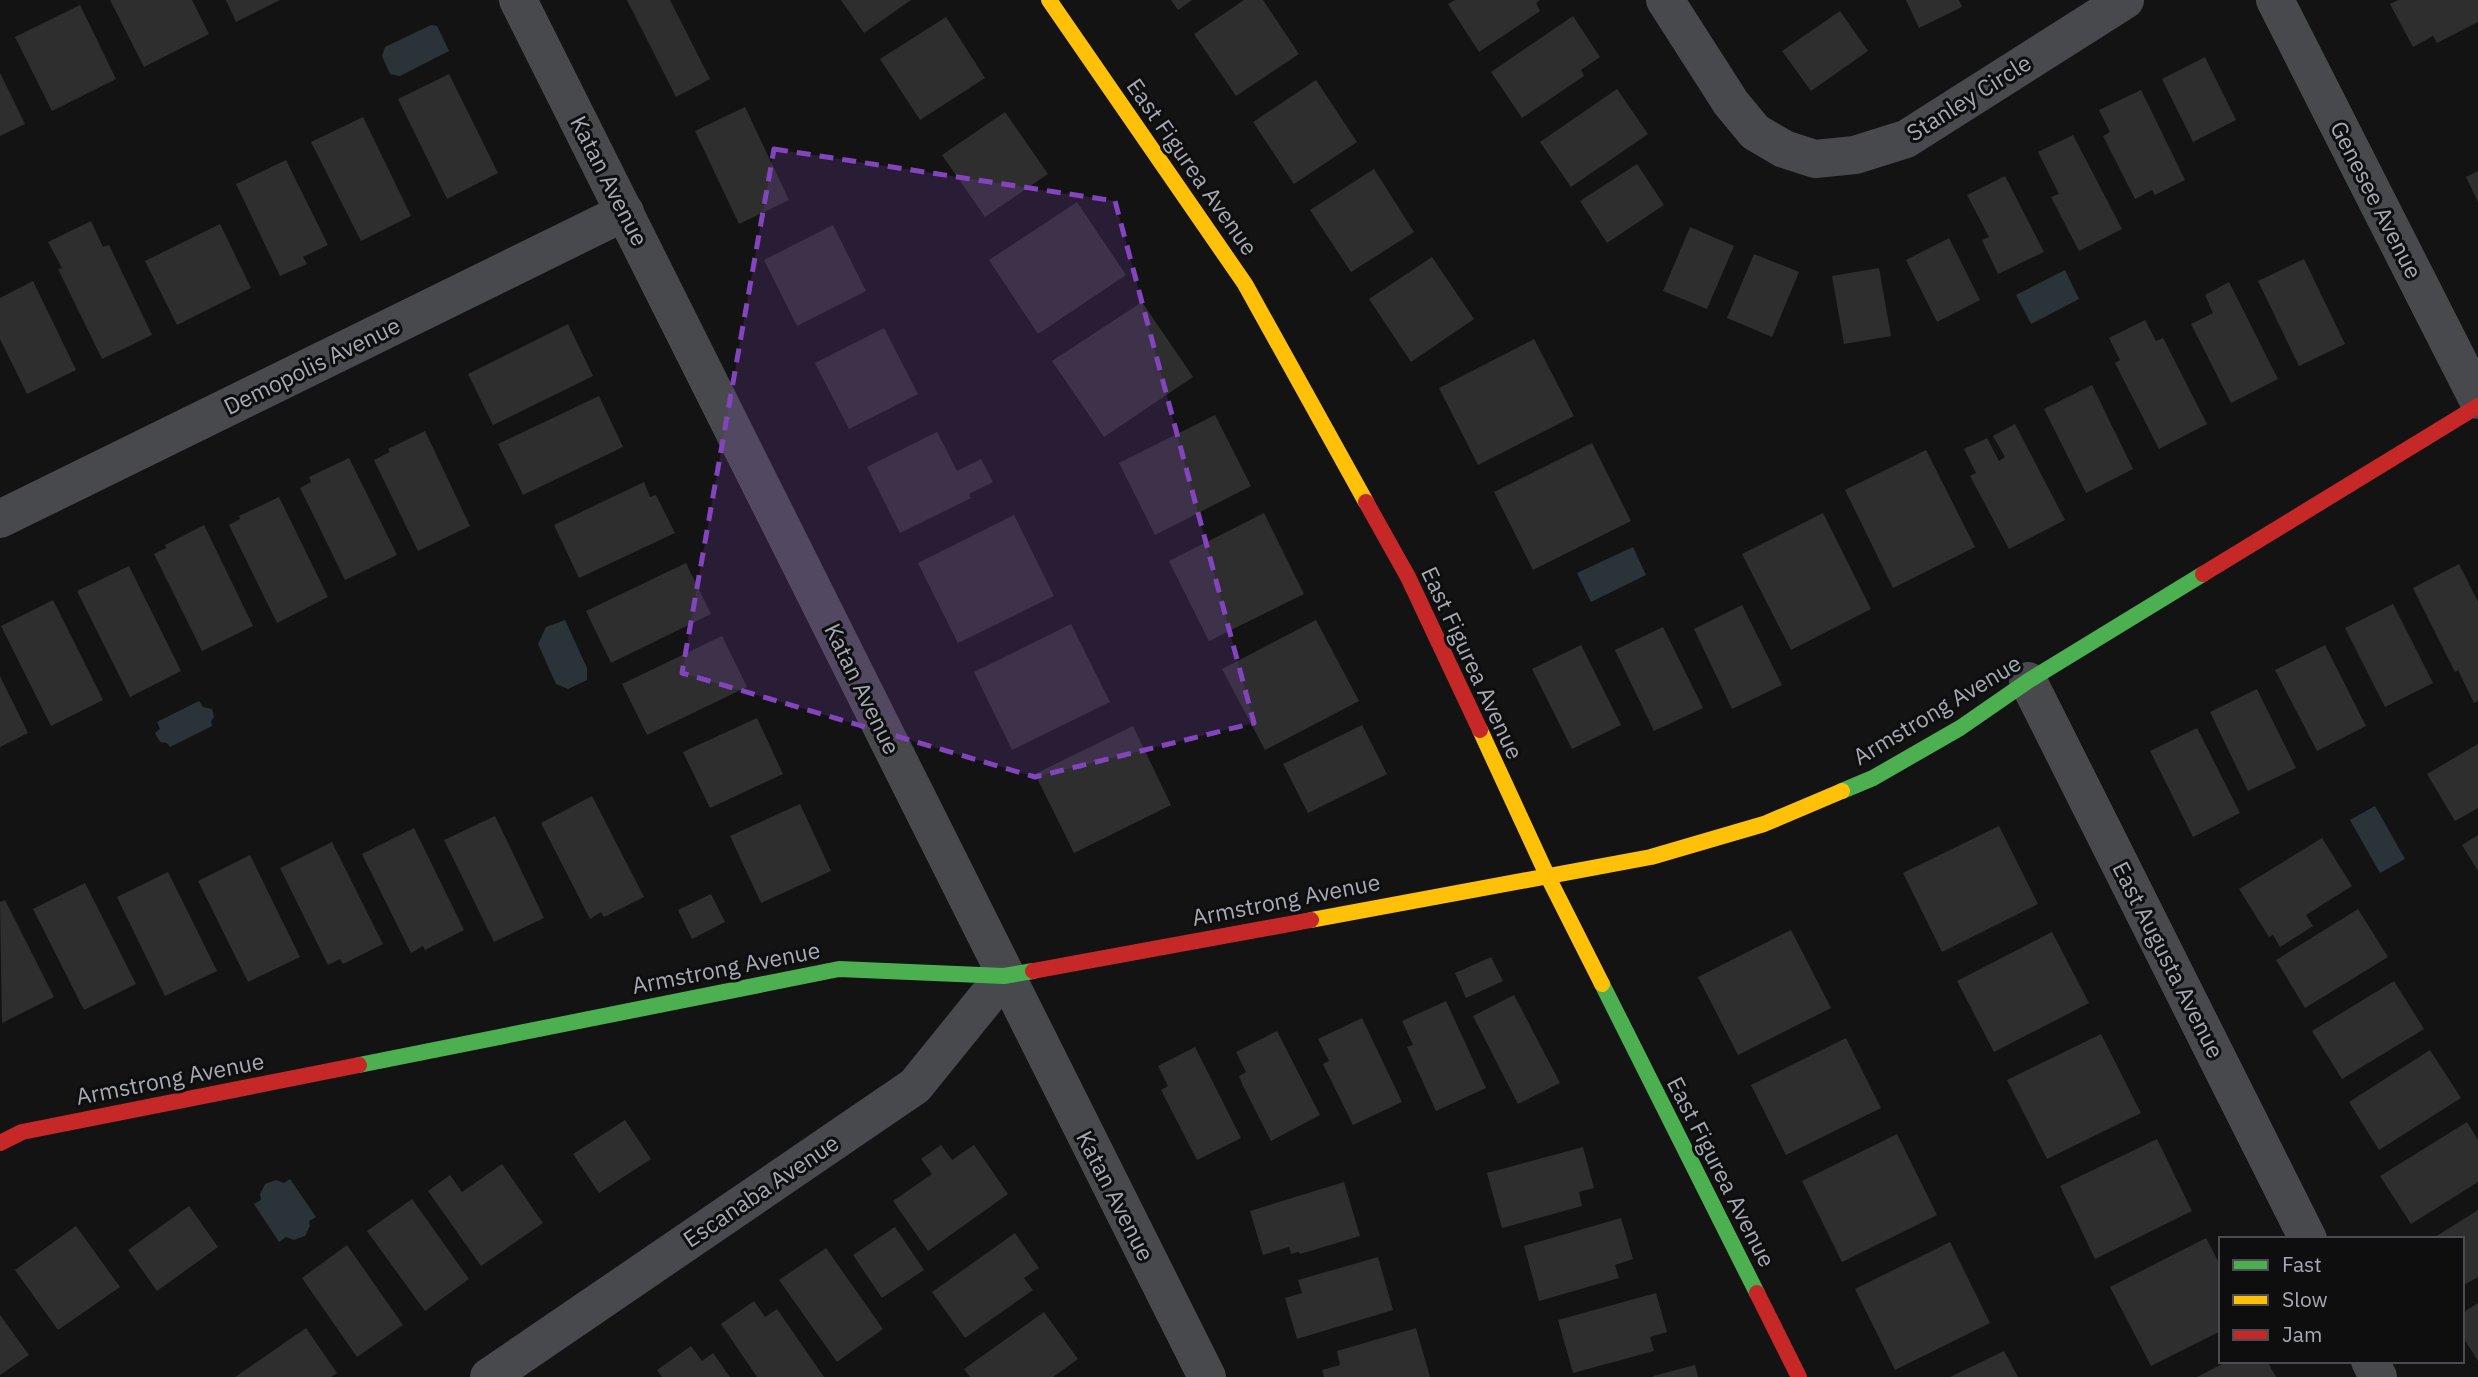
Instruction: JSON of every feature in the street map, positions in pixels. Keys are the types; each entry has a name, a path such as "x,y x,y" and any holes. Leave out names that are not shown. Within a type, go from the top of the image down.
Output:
{"street":[{"name":"Katan Avenue","path":"518,0 1004,976 1207,1377"},
{"name":"East Figurea Avenue","path":"1049,0 1245,284 1408,577 1547,875 1799,1377"},
{"name":"Stanley Circle","path":"1665,0 1731,103 1755,132 1784,149 1815,159 1855,155 1906,139 2125,0"},
{"name":"Genesee Avenue","path":"2275,0 2478,400"},
{"name":"Demopolis Avenue","path":"0,519 625,212"},
{"name":"Armstrong Avenue","path":"0,1143 22,1132 839,969 1004,976 1651,857 1764,824 1873,778 1961,728 2028,681 2478,405"},
{"name":"East Augusta Avenue","path":"2028,681 2307,1237"},
{"name":"Escanaba Avenue","path":"489,1377 915,1086 1004,976"}],"highlighted area":[{"path":"774,149 1115,201 1254,723 1035,777 682,673"}],"shaded area":[{"path":"431,25 437,26 449,51 400,76 390,74 382,56 385,47"},
{"path":"2065,270 2079,299 2031,324 2016,295"},
{"path":"1633,547 1646,575 1591,602 1577,573"},
{"path":"565,620 587,668 587,680 568,689 556,684 538,644 546,627"},
{"path":"199,701 203,707 212,709 212,726 170,747 167,743 160,742 155,733 160,729 157,722"},
{"path":"2375,806 2405,859 2380,873 2350,820"},
{"path":"290,1179 316,1217 309,1221 310,1226 305,1236 294,1240 286,1237 279,1242 254,1204 261,1200 260,1194 265,1184 276,1180 284,1183"}],"building":[{"path":"110,0 192,0 209,34 144,67"},
{"path":"226,0 280,0 236,22"},
{"path":"627,0 670,0 710,79 676,97"},
{"path":"841,0 911,0 864,33"},
{"path":"1171,0 1192,0 1178,10"},
{"path":"1244,0 1263,0 1299,54 1236,96 1194,34"},
{"path":"1455,0 1540,0 1536,3 1540,11 1479,52 1448,4"},
{"path":"1906,0 1959,0 1962,7 1919,28"},
{"path":"2398,0 2478,0 2478,22 2437,43 2433,36 2413,47 2390,4"},
{"path":"80,5 116,79 52,111 15,37"},
{"path":"1840,11 1868,51 1811,91 1782,51"},
{"path":"1573,16 1600,57 1581,70 1584,76 1522,118 1491,72"},
{"path":"946,17 985,78 920,120 880,59"},
{"path":"2205,57 2236,120 2193,142 2162,79"},
{"path":"0,73 25,124 0,136"},
{"path":"449,74 498,173 447,199 398,99"},
{"path":"1316,80 1357,142 1294,184 1253,122"},
{"path":"1617,89 1648,134 1571,187 1540,142"},
{"path":"2141,90 2185,180 2155,195 2152,190 2135,199 2103,136 2110,132 2099,110"},
{"path":"745,107 789,200 739,224 695,131"},
{"path":"1005,112 1048,174 985,217 942,155"},
{"path":"363,117 411,216 361,241 311,142"},
{"path":"2073,135 2122,229 2079,251 2051,197 2059,194 2038,152"},
{"path":"286,160 328,245 303,257 307,264 280,276 236,184"},
{"path":"1637,164 1664,205 1607,243 1580,201"},
{"path":"1374,169 1414,232 1351,272 1310,210"},
{"path":"2478,171 2478,202 2466,177"},
{"path":"2005,176 2044,252 1998,274 1982,240 1989,237 1967,195"},
{"path":"1077,202 1126,275 1038,334 989,260"},
{"path":"91,221 103,247 109,245 152,335 102,359 58,269 62,268 48,242"},
{"path":"220,224 251,288 177,325 145,261"},
{"path":"833,225 866,291 797,326 764,260"},
{"path":"1690,227 1734,246 1707,309 1663,291"},
{"path":"1949,238 1980,300 1937,322 1906,260"},
{"path":"1754,254 1799,272 1772,337 1727,318"},
{"path":"1432,257 1474,319 1411,362 1369,299"},
{"path":"2304,259 2345,344 2299,366 2258,281"},
{"path":"1879,268 1891,336 1844,344 1832,276"},
{"path":"33,281 76,370 27,394 0,339 0,298"},
{"path":"2229,282 2278,379 2231,403 2191,324 2213,313 2205,295"},
{"path":"1142,302 1193,377 1104,437 1052,361"},
{"path":"2145,320 2156,341 2163,338 2207,424 2159,449 2115,363 2120,360 2109,338"},
{"path":"568,324 593,376 493,425 468,374"},
{"path":"884,328 918,394 849,429 815,363"},
{"path":"1534,339 1574,416 1478,465 1439,388"},
{"path":"2092,385 2133,469 2086,493 2044,409"},
{"path":"599,396 623,447 523,495 498,444"},
{"path":"1215,415 1251,486 1155,535 1119,463"},
{"path":"2015,424 2065,520 2009,549 1970,476 1976,473 1964,449 1987,438 1999,461 2005,457 1993,436"},
{"path":"425,431 470,526 418,551 374,460 390,452 388,449"},
{"path":"937,432 957,471 981,459 993,482 969,494 971,498 900,533 867,467"},
{"path":"1592,443 1631,521 1533,570 1494,492"},
{"path":"1926,450 1975,547 1893,588 1845,490"},
{"path":"349,458 397,555 345,580 300,488 311,482 309,477"},
{"path":"644,482 650,497 656,495 675,533 579,578 554,525"},
{"path":"279,497 328,597 277,623 229,525 240,519 239,516"},
{"path":"1264,513 1304,594 1209,641 1169,561"},
{"path":"1823,513 1871,609 1791,650 1742,554"},
{"path":"1014,515 1054,596 958,643 918,563"},
{"path":"204,525 253,626 202,651 154,554 166,548 165,545"},
{"path":"686,563 711,614 611,663 586,611"},
{"path":"2459,564 2478,602 2478,701 2474,703 2458,670 2455,672 2413,588"},
{"path":"129,566 181,671 130,697 77,591"},
{"path":"53,600 103,700 51,726 1,626"},
{"path":"2393,604 2433,683 2385,707 2345,628"},
{"path":"1742,605 1782,685 1732,709 1694,629"},
{"path":"1316,620 1359,701 1265,750 1222,669"},
{"path":"1071,624 1110,702 1012,750 974,672"},
{"path":"1663,627 1703,708 1654,731 1615,650"},
{"path":"722,636 747,687 647,735 622,684"},
{"path":"1581,645 1621,725 1572,749 1532,669"},
{"path":"2325,645 2366,726 2317,751 2275,670"},
{"path":"0,676 28,733 0,747"},
{"path":"2257,689 2296,768 2248,791 2210,712"},
{"path":"757,718 783,774 710,808 683,752"},
{"path":"1362,725 1387,774 1308,813 1283,764"},
{"path":"1133,726 1171,805 1074,853 1035,774"},
{"path":"2197,728 2240,813 2193,837 2150,751"},
{"path":"2478,744 2478,808 2455,821 2427,774"},
{"path":"592,796 644,897 604,917 601,912 590,919 541,823"},
{"path":"800,804 831,871 761,903 730,836"},
{"path":"495,816 544,918 494,942 444,840"},
{"path":"1999,826 2038,904 1942,952 1903,873"},
{"path":"414,828 464,930 425,950 423,946 411,953 362,854"},
{"path":"2478,835 2478,871 2462,845"},
{"path":"2322,838 2352,886 2306,915 2313,926 2280,947 2273,935 2269,937 2239,889"},
{"path":"332,842 383,944 343,964 340,959 328,965 280,868"},
{"path":"250,855 300,957 248,982 198,881"},
{"path":"168,872 217,971 165,996 117,897"},
{"path":"85,883 136,984 84,1010 33,909"},
{"path":"711,894 725,922 692,939 678,910"},
{"path":"5,900 54,997 2,1023 0,902"},
{"path":"2358,909 2388,957 2305,1008 2276,960"},
{"path":"1791,930 1831,1008 1738,1055 1698,977"},
{"path":"2052,932 2089,1003 1994,1052 1957,981"},
{"path":"1491,957 1503,981 1466,998 1455,973"},
{"path":"2394,981 2424,1029 2342,1079 2312,1031"},
{"path":"1514,995 1560,1083 1518,1104 1473,1016"},
{"path":"1446,1001 1486,1088 1436,1111 1407,1047 1413,1045 1402,1021"},
{"path":"1362,1018 1402,1102 1353,1125 1323,1064 1329,1061 1318,1039"},
{"path":"1277,1031 1320,1115 1271,1141 1239,1076 1246,1072 1236,1052"},
{"path":"2101,1034 2141,1113 2047,1159 2007,1080"},
{"path":"1846,1038 1881,1108 1786,1155 1751,1085"},
{"path":"1195,1047 1241,1138 1197,1160 1161,1090 1168,1086 1158,1066"},
{"path":"2430,1050 2461,1098 2379,1150 2349,1102"},
{"path":"625,1120 651,1159 599,1193 573,1154"},
{"path":"2467,1122 2478,1140 2478,1182 2411,1224 2380,1176"},
{"path":"1897,1134 1937,1215 1842,1262 1802,1181"},
{"path":"2157,1139 2192,1211 2095,1259 2060,1186"},
{"path":"941,1145 952,1160 974,1145 1008,1194 928,1251 893,1201 932,1174 921,1159"},
{"path":"1583,1147 1594,1188 1579,1192 1582,1206 1502,1228 1487,1173"},
{"path":"502,1164 543,1223 481,1266 428,1191 450,1175 462,1192"},
{"path":"1344,1182 1360,1236 1300,1254 1291,1254 1289,1247 1263,1255 1250,1211"},
{"path":"412,1199 469,1279 425,1311 367,1231"},
{"path":"189,1206 218,1247 157,1291 128,1250"},
{"path":"2478,1210 2478,1277 2464,1285 2464,1237 2435,1237"},
{"path":"1621,1218 1633,1259 1615,1265 1619,1278 1539,1301 1524,1246"},
{"path":"76,1226 120,1287 58,1330 15,1270"},
{"path":"895,1227 924,1270 882,1298 853,1255"},
{"path":"1015,1233 1039,1268 1024,1278 1033,1290 965,1338 932,1292"},
{"path":"2206,1238 2219,1263 2219,1332 2151,1366 2110,1287"},
{"path":"1950,1242 1990,1323 1895,1370 1855,1289"},
{"path":"347,1245 403,1325 357,1357 302,1278"},
{"path":"826,1248 883,1329 837,1362 779,1280"},
{"path":"1378,1257 1393,1310 1297,1339 1285,1298 1302,1293 1298,1280"},
{"path":"1656,1293 1667,1332 1650,1337 1654,1351 1573,1373 1558,1320"},
{"path":"754,1301 765,1317 777,1309 824,1377 757,1377 721,1324"},
{"path":"2478,1303 2478,1361 2464,1339 2464,1312"},
{"path":"1044,1312 1078,1359 1053,1377 970,1377 964,1369"},
{"path":"0,1315 29,1355 0,1375"},
{"path":"306,1328 337,1373 331,1377 235,1377"},
{"path":"1416,1328 1430,1377 1324,1377 1322,1370 1340,1365 1337,1351"},
{"path":"691,1346 702,1361 713,1353 730,1377 662,1377 657,1370"},
{"path":"2004,1351 2018,1377 1950,1377"},
{"path":"2224,1363 2268,1363 2276,1377 2197,1377"},
{"path":"1695,1365 1698,1377 1653,1377 1653,1376"}],"traffic: fast":[{"path":"1842,791 1873,778 1960,728 2028,681 2203,574"},
{"path":"359,1065 839,969 1004,976 1033,971"},
{"path":"1602,984 1757,1293"}],"traffic: slow":[{"path":"1049,0 1245,284 1366,502"},
{"path":"1480,730 1547,875 1602,984"},
{"path":"1311,920 1651,857 1764,824 1842,791"}],"traffic: jam":[{"path":"2203,574 2478,406"},
{"path":"1366,502 1408,577 1480,730"},
{"path":"1033,971 1311,920"},
{"path":"0,1143 22,1132 359,1065"},
{"path":"1757,1293 1799,1377"}]}
